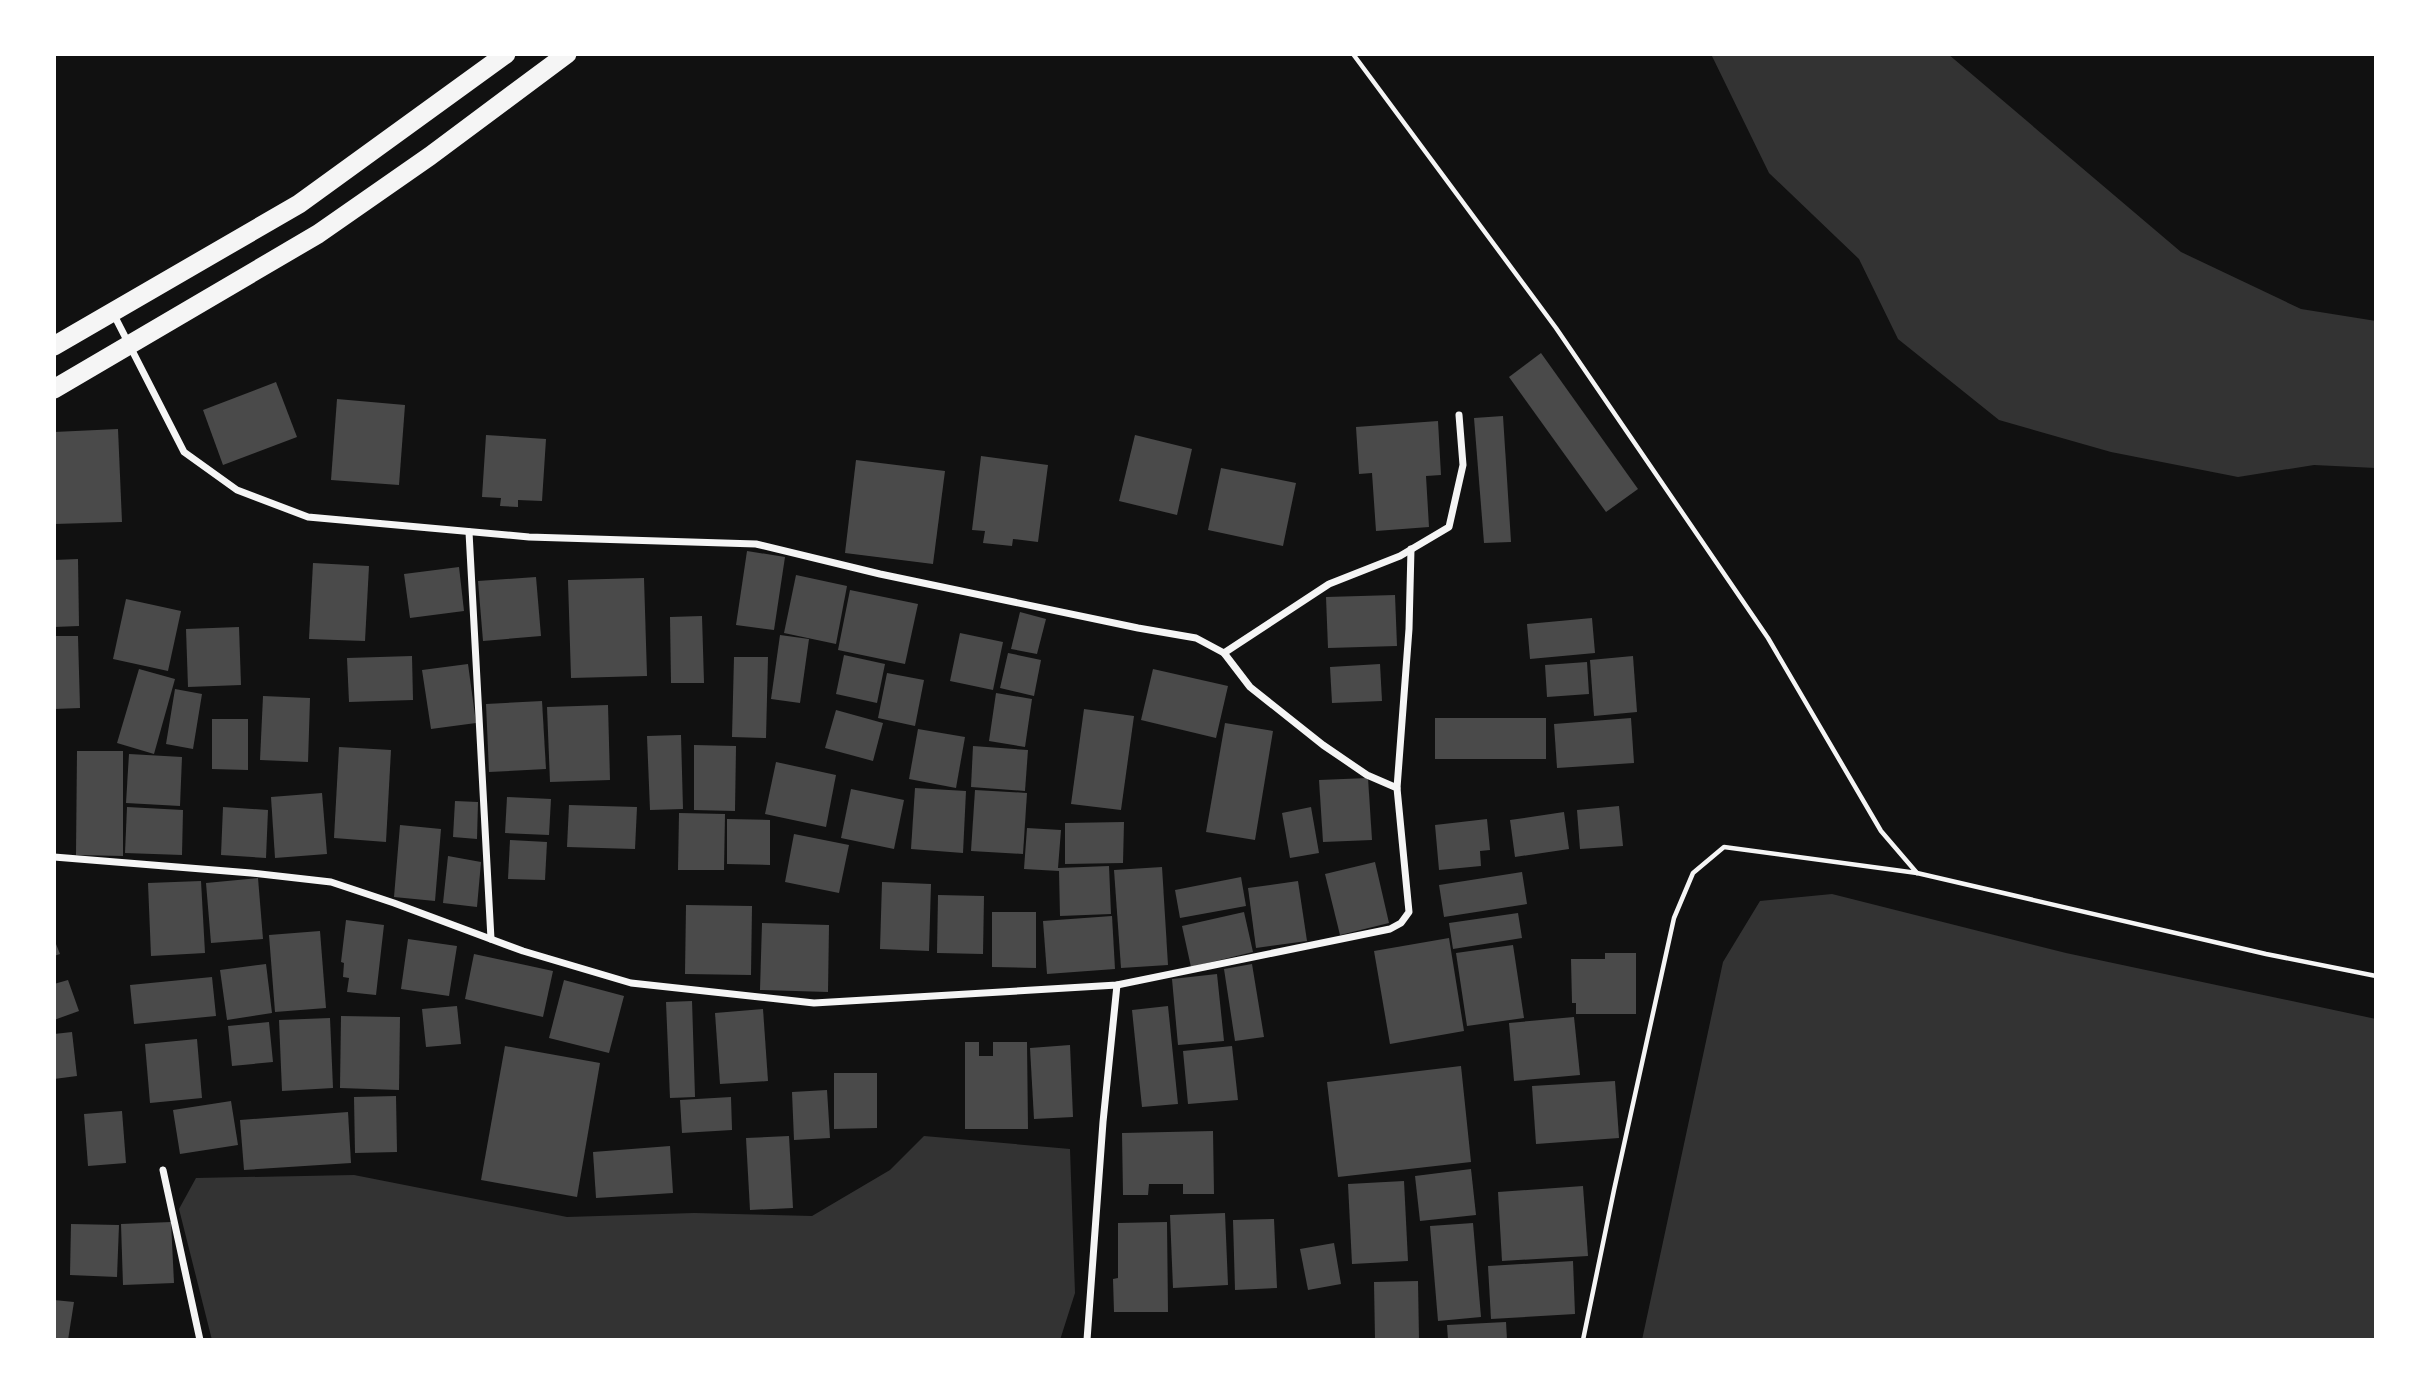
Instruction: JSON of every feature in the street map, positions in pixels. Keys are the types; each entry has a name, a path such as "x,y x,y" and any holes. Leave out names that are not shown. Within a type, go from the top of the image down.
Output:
{"highway":[{"path":"54,346 299,204 506,54"},
{"path":"54,389 318,234 430,156 567,54"}],"street":[{"path":"112,312 184,452 237,490 308,517 529,537 756,544 880,575 1196,638 1224,653 1250,687 1323,745 1367,775 1397,788"},
{"path":"1224,653 1329,584 1400,556 1450,527 1462,465 1459,415"},
{"path":"469,532 491,939"},
{"path":"54,857 331,882 523,951 631,983 814,1003 1117,985 1390,929 1401,923 1409,912 1397,788 1409,629 1411,550"},
{"path":"1087,1340 1102,1122 1117,985"},
{"path":"163,1170 200,1340"}],"path":[{"path":"1353,54 1556,328 1769,638 1881,831 1917,873"},
{"path":"1583,1340 1616,1177 1674,918 1693,873 1724,847 1917,873 2266,954 2376,976"}],"shaded area":[{"path":"1711,54 1948,54 2181,252 2301,309 2376,321 2376,468 2314,465 2238,477 2111,452 1999,420 1898,339 1859,259 1769,173"},
{"path":"1832,894 2066,953 2376,1019 2376,1340 1642,1340 1723,962 1760,901"},
{"path":"924,1136 1070,1149 1075,1293 1060,1340 212,1340 179,1209 196,1178 354,1175 567,1217 694,1213 812,1216 890,1170"}],"building":[{"path":"1541,353 1638,489 1606,512 1509,377"},
{"path":"276,382 297,437 223,465 203,410"},
{"path":"337,399 405,405 399,485 331,480"},
{"path":"1503,416 1511,542 1484,543 1474,418"},
{"path":"1438,421 1441,475 1426,476 1429,527 1376,531 1372,473 1359,474 1356,427"},
{"path":"118,429 122,522 54,524 54,432"},
{"path":"486,435 546,439 542,501 518,500 518,507 500,506 501,498 482,497"},
{"path":"1135,435 1192,449 1177,515 1119,501"},
{"path":"981,456 1048,465 1038,542 1013,539 1012,546 983,543 985,531 972,530"},
{"path":"856,460 945,471 933,564 845,553"},
{"path":"1221,468 1296,483 1283,546 1208,530"},
{"path":"747,551 785,557 774,630 736,625"},
{"path":"78,559 79,626 54,627 54,560"},
{"path":"313,563 369,566 365,641 309,639"},
{"path":"459,567 464,611 410,618 404,574"},
{"path":"796,575 847,586 836,644 784,633"},
{"path":"536,577 541,636 483,641 478,581"},
{"path":"644,578 647,676 571,678 568,580"},
{"path":"850,590 918,604 905,664 838,650"},
{"path":"1395,595 1397,646 1328,648 1326,597"},
{"path":"126,599 181,611 168,671 113,659"},
{"path":"1020,612 1046,619 1037,654 1011,649"},
{"path":"702,616 704,683 671,683 670,617"},
{"path":"1592,618 1595,653 1530,659 1527,624"},
{"path":"239,627 241,685 188,687 186,629"},
{"path":"960,633 1003,642 993,690 950,681"},
{"path":"780,635 809,639 800,703 771,699"},
{"path":"54,636 78,636 80,708 54,709"},
{"path":"1008,653 1041,660 1034,696 1000,688"},
{"path":"844,655 885,664 877,703 836,694"},
{"path":"412,656 413,700 349,702 347,658"},
{"path":"1633,656 1637,712 1594,716 1590,660"},
{"path":"734,657 768,657 766,738 732,737"},
{"path":"1587,662 1589,694 1547,697 1545,665"},
{"path":"468,664 476,723 431,729 422,670"},
{"path":"1380,664 1382,701 1332,703 1330,667"},
{"path":"139,669 175,679 154,754 117,743"},
{"path":"1153,669 1228,686 1216,738 1141,720"},
{"path":"887,673 924,680 915,726 878,718"},
{"path":"175,689 202,694 193,749 166,744"},
{"path":"996,693 1032,699 1025,747 989,741"},
{"path":"263,696 310,698 308,762 260,760"},
{"path":"542,701 546,769 489,772 486,704"},
{"path":"608,705 610,780 550,782 547,707"},
{"path":"1084,709 1134,716 1121,810 1071,804"},
{"path":"836,710 883,723 873,761 825,748"},
{"path":"1435,718 1546,718 1546,759 1435,759"},
{"path":"1631,718 1634,763 1557,768 1554,724"},
{"path":"212,719 248,719 248,770 212,769"},
{"path":"1225,723 1273,731 1255,840 1206,832"},
{"path":"918,729 965,737 956,788 909,779"},
{"path":"681,735 683,809 650,810 647,736"},
{"path":"694,745 736,746 735,811 694,810"},
{"path":"973,746 1028,750 1025,791 971,787"},
{"path":"339,747 391,750 386,842 334,838"},
{"path":"77,751 123,751 123,856 76,855"},
{"path":"129,754 182,757 180,806 126,803"},
{"path":"776,762 836,775 826,827 765,814"},
{"path":"1368,778 1372,840 1323,842 1319,780"},
{"path":"915,788 966,791 963,853 911,849"},
{"path":"851,789 904,800 894,849 841,838"},
{"path":"975,790 1027,793 1023,854 971,851"},
{"path":"322,793 327,854 275,858 271,797"},
{"path":"507,797 551,799 549,835 505,833"},
{"path":"455,801 478,802 477,839 453,837"},
{"path":"569,805 637,807 635,849 567,847"},
{"path":"1619,806 1623,846 1580,849 1577,810"},
{"path":"127,807 183,810 182,855 125,853"},
{"path":"223,807 268,810 266,858 221,855"},
{"path":"1311,807 1319,853 1290,858 1282,813"},
{"path":"1564,812 1569,849 1515,857 1510,820"},
{"path":"679,813 725,814 724,870 678,870"},
{"path":"727,819 770,820 770,865 727,864"},
{"path":"1487,819 1490,850 1480,851 1481,866 1439,870 1435,825"},
{"path":"1124,822 1123,863 1065,864 1065,823"},
{"path":"400,825 441,829 435,901 394,897"},
{"path":"1027,828 1061,830 1058,868 1109,866 1111,914 1060,916 1059,871 1024,869"},
{"path":"794,834 849,845 839,893 785,882"},
{"path":"510,840 547,842 545,880 508,879"},
{"path":"448,856 481,862 477,907 443,903"},
{"path":"1375,862 1389,923 1340,935 1325,874"},
{"path":"1162,867 1168,965 1121,968 1114,870"},
{"path":"1522,872 1527,904 1444,917 1439,885"},
{"path":"1241,877 1246,906 1180,918 1175,890"},
{"path":"258,878 263,939 211,943 206,883"},
{"path":"201,881 205,953 151,956 148,883"},
{"path":"1298,881 1307,941 1256,948 1248,888"},
{"path":"882,882 931,884 929,951 880,949"},
{"path":"938,895 984,896 983,954 937,953"},
{"path":"686,905 752,906 751,975 685,974"},
{"path":"992,912 1036,912 1036,968 992,967"},
{"path":"1244,912 1253,952 1191,967 1182,926"},
{"path":"1518,913 1522,938 1453,949 1449,923"},
{"path":"1112,916 1115,969 1047,974 1043,921"},
{"path":"346,920 384,925 376,995 347,992 349,978 343,977 344,963 341,962"},
{"path":"762,923 829,925 828,992 760,990"},
{"path":"320,931 326,1008 275,1012 269,935"},
{"path":"1449,938 1464,1031 1390,1044 1374,951"},
{"path":"54,939 60,954 54,956"},
{"path":"408,939 457,946 449,996 401,989"},
{"path":"1513,945 1524,1018 1467,1026 1456,953"},
{"path":"1605,953 1636,953 1636,1014 1576,1014 1576,1003 1572,1003 1571,959 1605,959"},
{"path":"474,954 553,971 543,1017 465,999"},
{"path":"266,964 272,1013 227,1020 220,970"},
{"path":"1252,964 1264,1037 1235,1041 1224,969"},
{"path":"1217,974 1224,1041 1178,1045 1172,979"},
{"path":"212,977 216,1016 134,1024 130,985"},
{"path":"68,980 79,1011 54,1020 54,984"},
{"path":"564,980 624,996 609,1053 549,1038"},
{"path":"692,1001 695,1097 670,1098 666,1002"},
{"path":"457,1006 461,1044 426,1047 422,1009"},
{"path":"1168,1006 1178,1104 1142,1107 1132,1010"},
{"path":"763,1009 768,1081 720,1084 715,1013"},
{"path":"341,1016 400,1017 399,1090 340,1088"},
{"path":"1574,1017 1580,1075 1514,1081 1509,1023"},
{"path":"330,1018 333,1088 282,1091 279,1020"},
{"path":"269,1022 273,1062 232,1066 228,1026"},
{"path":"72,1032 77,1076 54,1079 54,1034"},
{"path":"197,1039 202,1098 150,1103 145,1044"},
{"path":"965,1042 979,1042 979,1056 993,1056 993,1042 1027,1042 1028,1129 965,1129"},
{"path":"1070,1045 1073,1117 1034,1119 1030,1048"},
{"path":"505,1046 600,1063 577,1197 481,1180"},
{"path":"1232,1046 1238,1100 1188,1104 1183,1051"},
{"path":"1461,1066 1471,1162 1338,1177 1327,1082"},
{"path":"834,1073 877,1073 877,1128 834,1129"},
{"path":"1615,1081 1619,1138 1536,1144 1532,1086"},
{"path":"827,1090 830,1138 794,1140 792,1092"},
{"path":"396,1096 397,1152 355,1153 354,1097"},
{"path":"731,1097 732,1130 682,1133 680,1100"},
{"path":"231,1101 238,1145 180,1154 173,1110"},
{"path":"122,1111 126,1163 88,1166 84,1114"},
{"path":"348,1112 351,1163 244,1170 240,1120"},
{"path":"1213,1131 1214,1194 1183,1194 1183,1184 1149,1184 1148,1195 1123,1195 1122,1133"},
{"path":"789,1136 793,1208 750,1210 746,1138"},
{"path":"670,1146 673,1193 596,1198 593,1152"},
{"path":"1471,1169 1476,1215 1420,1221 1415,1176"},
{"path":"1404,1181 1408,1261 1352,1264 1348,1184"},
{"path":"1583,1186 1588,1256 1502,1261 1498,1192"},
{"path":"1225,1213 1228,1285 1173,1288 1170,1215"},
{"path":"1274,1219 1277,1288 1235,1290 1233,1220"},
{"path":"171,1222 174,1283 123,1285 121,1224"},
{"path":"1167,1222 1168,1312 1114,1312 1113,1279 1118,1278 1118,1223"},
{"path":"1473,1223 1481,1317 1438,1321 1430,1226"},
{"path":"71,1224 119,1225 117,1277 70,1275"},
{"path":"1334,1243 1341,1284 1308,1290 1300,1249"},
{"path":"1573,1261 1575,1314 1491,1319 1488,1266"},
{"path":"1418,1281 1419,1340 1375,1340 1374,1282"},
{"path":"54,1300 74,1302 68,1340 54,1340"},
{"path":"1506,1322 1507,1340 1448,1340 1447,1325"}]}
